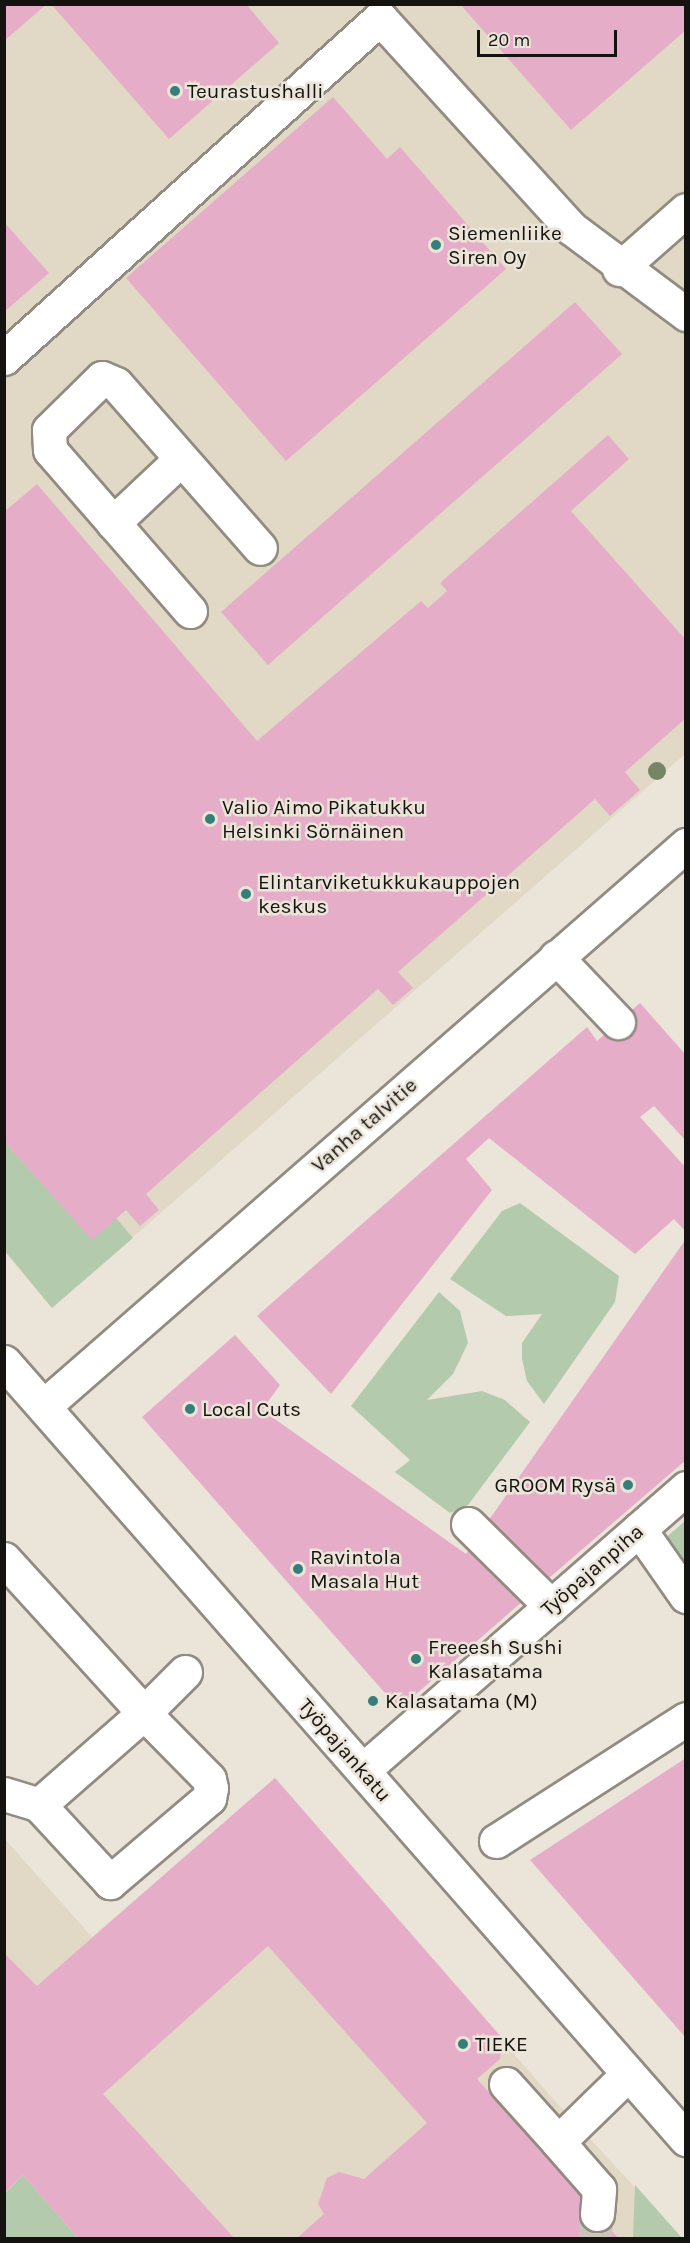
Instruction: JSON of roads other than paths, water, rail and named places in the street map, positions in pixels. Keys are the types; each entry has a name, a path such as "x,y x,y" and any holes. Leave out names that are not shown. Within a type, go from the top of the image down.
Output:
{"street":[{"path":"4,358 374,11 571,228 619,269 686,314"},
{"path":"619,269 686,210"},
{"path":"190,611 113,523 47,441 49,430 102,378 116,384 260,548"},
{"path":"113,523 181,459"},
{"name":"Vanha talvitie","path":"44,1406 686,845"},
{"path":"556,957 618,1022"},
{"name":"Työpajankatu","path":"4,1362 686,2139"},
{"name":"Työpajanpiha","path":"363,1770 686,1488"},
{"path":"468,1524 551,1606"},
{"path":"639,1529 686,1596"},
{"path":"4,1559 144,1713 209,1779 212,1788 210,1798 128,1871 110,1882 39,1805 4,1794"},
{"path":"39,1805 144,1713 185,1672"},
{"path":"496,1841 686,1719"},
{"path":"558,2142 628,2074"},
{"path":"506,2084 599,2189 597,2214"}],"tunnel":[{"path":"595,2238 597,2214"}],"place":[{"name":"Teurastushalli","path":"175,91"},
{"name":"Siemenliike Siren Oy","path":"436,245"},
{"name":"Valio Aimo Pikatukku Helsinki Sörnäinen","path":"210,819"},
{"name":"Elintarviketukkukauppojen keskus","path":"246,894"},
{"name":"Local Cuts","path":"190,1409"},
{"name":"GROOM Rysä","path":"628,1485"},
{"name":"Ravintola Masala Hut","path":"298,1569"},
{"name":"Freeesh Sushi Kalasatama","path":"416,1659"},
{"name":"Kalasatama (M)","path":"373,1701"},
{"name":"TIEKE","path":"463,2044"}]}
